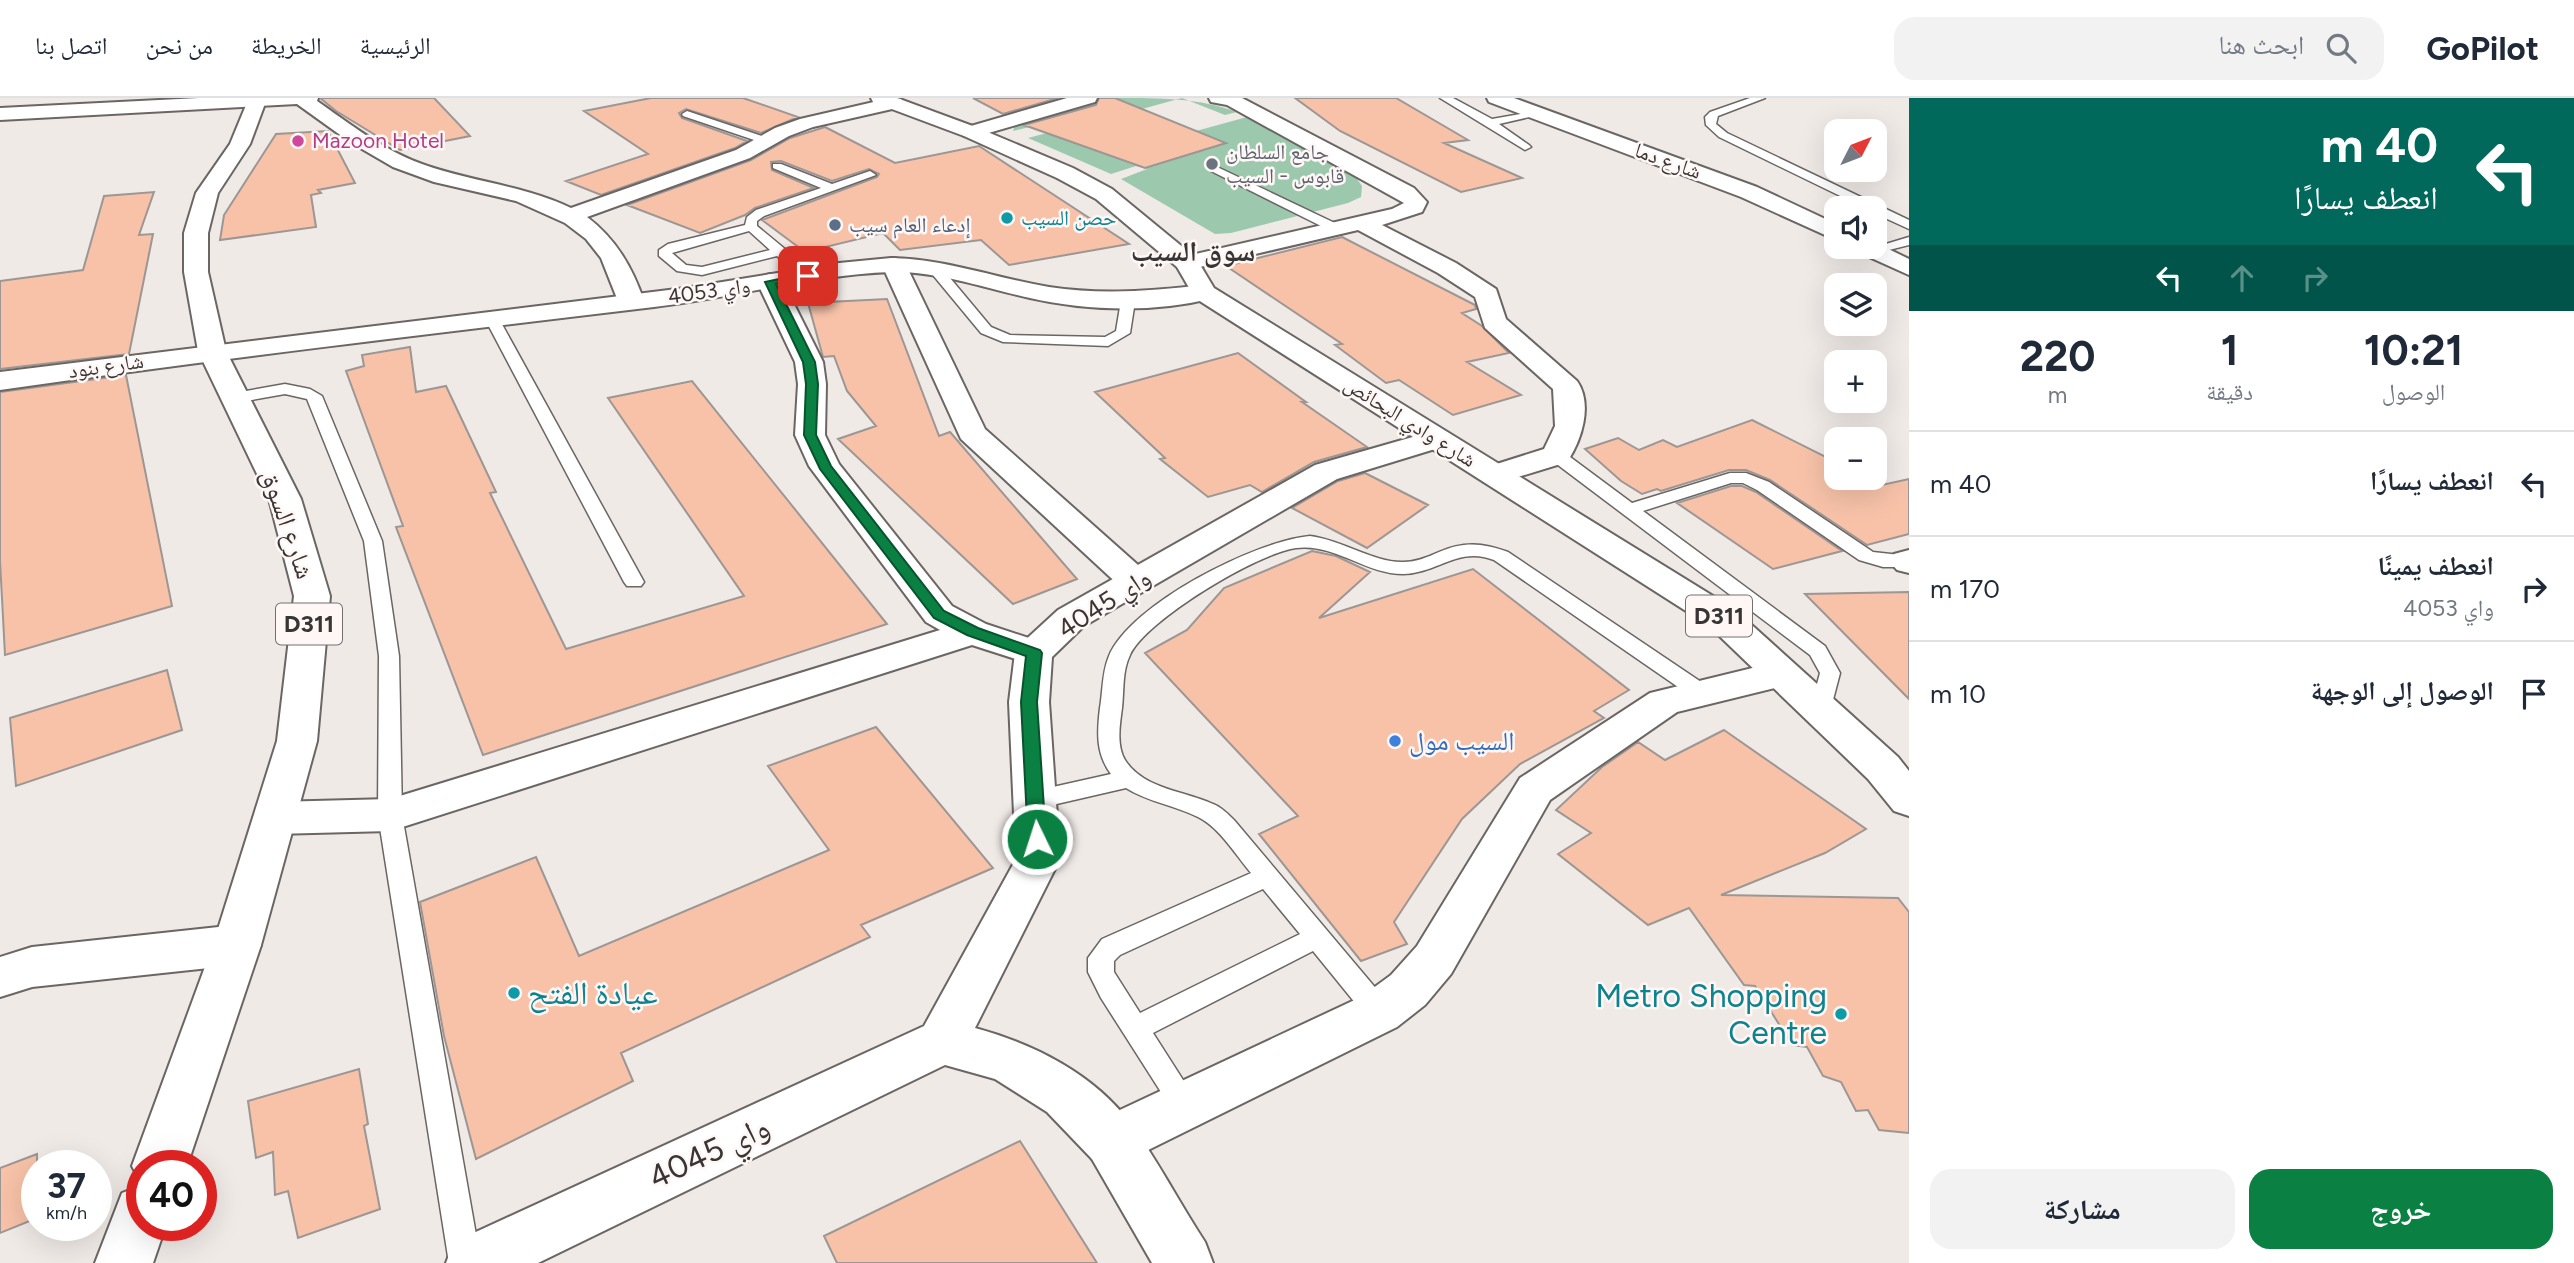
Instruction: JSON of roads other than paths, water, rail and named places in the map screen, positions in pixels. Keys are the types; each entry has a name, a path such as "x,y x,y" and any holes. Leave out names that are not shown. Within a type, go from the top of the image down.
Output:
{"street":[{"path":"0,113 12,98"},
{"path":"0,113 74,104 309,98"},
{"name":"شارع دما","path":"1496,98 1749,192 1824,227"},
{"name":"شارع السوق","path":"165,1150 237,944 297,741 312,596 285,499 212,351 196,272 196,233 207,193 240,144 258,99"},
{"path":"302,99 374,148 415,169 547,203 570,216 597,236 613,257 631,301"},
{"path":"971,132 1082,99"},
{"path":"1186,263 1399,214 1414,207 1416,202 1406,193 1229,99"},
{"path":"570,216 743,154 764,141 807,123 887,101"},
{"name":"شارع وادي البحائص","path":"887,101 971,132 1065,173 1104,194 1186,263 1205,293 1721,617 1883,768 1909,800"},
{"path":"1348,225 1447,268 1487,293 1494,322 1567,387 1570,426 1556,455 1495,475"},
{"path":"1887,257 1909,268"},
{"path":"894,265 972,433 1135,581"},
{"name":"واي 4053","path":"212,351 687,296 894,265 935,269 1048,295 1128,301 1205,293"},
{"path":"770,282 809,362 812,384 810,435 825,466 939,614 973,632 1034,653"},
{"name":"شارع بنود","path":"0,381 212,351"},
{"name":"واي 4045","path":"475,1263 942,1042 1038,859 1029,702 1034,653 1071,618 1326,472 1437,439"},
{"path":"275,818 390,815 973,632"},
{"path":"1111,1141 1379,1012 1408,990 1434,960 1535,789 1664,702 1782,674"},
{"path":"0,977 32,967 237,944"},
{"path":"942,1042 1008,1060 1066,1095 1111,1141 1184,1263"},
{"path":"124,1263 132,1241"}],"lane":[{"path":"1445,98 1490,122 1525,146"},
{"path":"1760,98 1714,114 1710,117 1711,125 1723,135 1909,225"},
{"path":"687,114 764,141"},
{"path":"1490,122 1538,114"},
{"path":"777,166 831,188"},
{"path":"1215,169 1348,225"},
{"path":"808,276 751,226 751,219 760,213 870,175"},
{"path":"751,226 673,247 664,253 690,271 702,271 780,251"},
{"path":"1887,245 1909,241"},
{"path":"935,269 986,330 1008,339 1108,342 1123,333 1128,301"},
{"path":"491,317 634,582"},
{"path":"235,398 289,388 303,390 314,396 373,541 389,656 390,815 465,1263"},
{"path":"1556,455 1818,651 1830,673 1821,710"},
{"path":"1629,510 1714,482 1745,478 1763,486 1866,556 1883,561 1908,561"},
{"path":"1379,1012 1226,826 1207,811 1155,795 1128,779 1114,763 1109,721 1119,654 1143,627 1165,608 1255,558 1294,542 1338,545 1395,568 1409,568 1472,547 1486,549 1702,693"},
{"path":"1035,800 1128,779"},
{"path":"1185,1105 1110,990 1101,971 1101,958 1111,947 1266,877"},
{"path":"1135,1029 1317,937"}],"place":[{"name":"Mazoon Hotel","path":"298,141"},
{"name":"جامع السلطان قابوس - السيب","path":"1212,164"},
{"name":"حصن السيب","path":"1007,218"},
{"name":"إدعاء العام سيب","path":"835,225"},
{"name":"السيب مول","path":"1395,741"},
{"name":"عيادة الفتح","path":"514,993"},
{"name":"Metro Shopping Centre","path":"1841,1014"}],"district":[{"name":"سوق السيب","path":"1193,251"}]}
